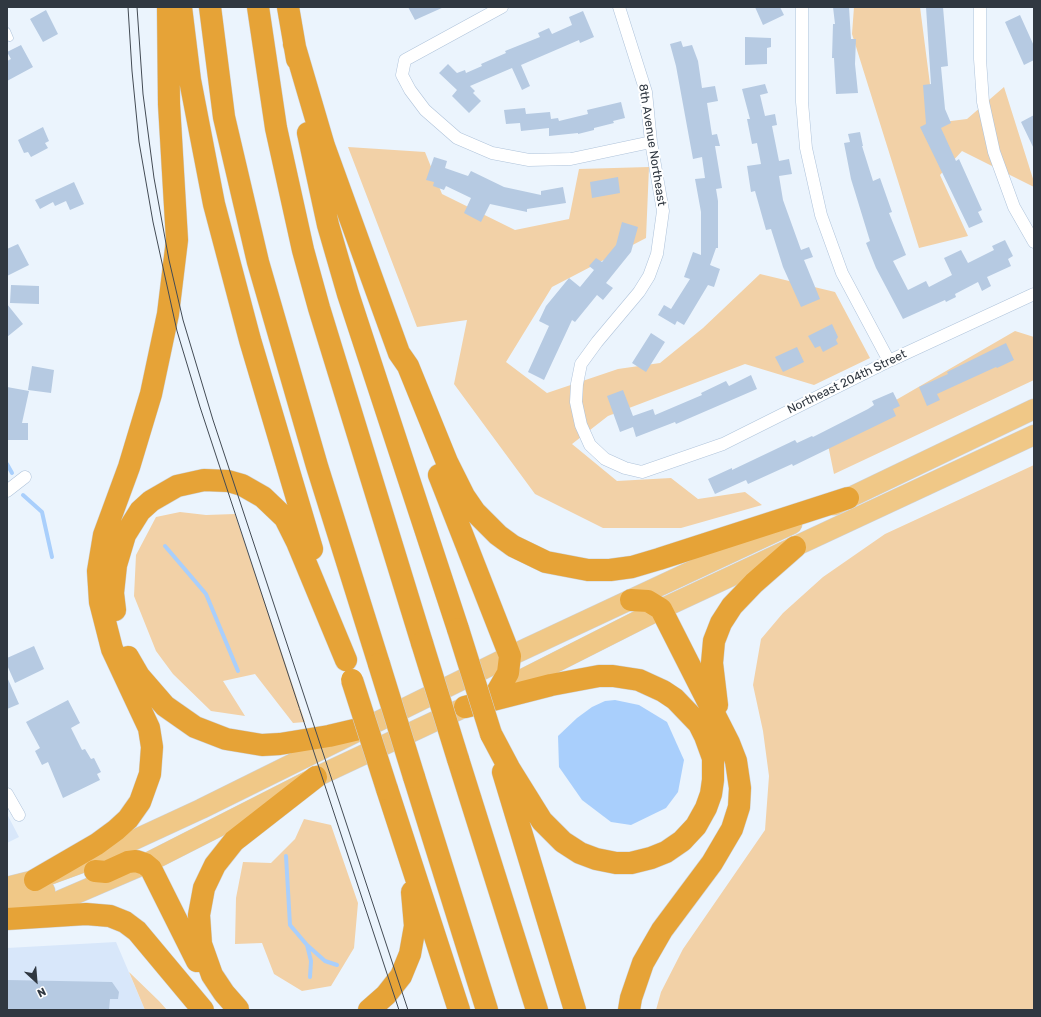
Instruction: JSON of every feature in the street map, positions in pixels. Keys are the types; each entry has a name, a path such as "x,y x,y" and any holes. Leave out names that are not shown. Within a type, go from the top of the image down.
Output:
{"highway":[{"path":"35,880 92,847 116,830 128,819 140,802 150,774 152,747 149,728 112,649 100,602 98,570 104,535 129,467 151,394 168,314 177,240 169,104 168,7"},
{"path":"181,7 201,144 230,270 352,680 459,1010"},
{"path":"210,7 224,117 258,262 317,466 487,1010"},
{"path":"258,7 276,128 303,250 319,308 537,1010"},
{"path":"288,7 311,151 328,225 348,294 458,629 575,1010"},
{"path":"294,44 324,146 400,353 408,366 455,479 475,512 498,535 513,546 546,562 588,570 610,570 632,567 848,498"},
{"path":"400,353 399,370 510,656 508,673 497,692"},
{"path":"346,660 291,529 284,518 263,497 242,485 228,481 204,480 189,482 164,492 151,501 131,523 125,535 116,565 114,593 117,622 121,637 132,664 150,690 165,706 182,719 201,730 246,744 267,746 295,742 362,728"},
{"path":"724,733 717,703 712,662 714,641 721,623 732,606 754,583 795,547"},
{"path":"629,1010 631,998 643,963 662,930 712,863 732,829 740,797 740,779 736,762 724,733 661,609 648,601 631,600"},
{"path":"465,707 551,685 599,676 613,676 639,680 663,691 675,699 699,724 713,758 713,780 711,794 706,808 696,826 682,841 666,852 651,858 631,863 616,863 596,859 580,853 563,842 542,821 509,768 491,734"},
{"path":"239,1010 212,975 201,944 199,915 204,888 215,865 234,841 316,777"},
{"path":"369,1010 386,995 401,976 413,942 415,926 414,904 403,838"},
{"path":"95,871 106,872 128,862 136,861 145,864 156,877 207,979 239,1010"},
{"path":"7,919 86,914 110,916 125,922 137,931 203,1010"}],"main road":[{"path":"7,886 35,880 95,858 201,809 510,656 1034,409"},
{"path":"7,919 59,901 145,864 316,777 497,692 661,609 1034,435"},
{"path":"7,902 48,890 95,871 103,864 168,833 201,809"}],"street":[{"path":"502,7 405,60 402,75 410,90 425,110 457,138 492,153 529,160 571,159 651,142"},
{"name":"8th Avenue Northeast","path":"619,7 646,92 651,142 663,211 657,254 649,276 639,292 597,342 581,364 577,384 576,402 580,425 590,444 605,459 625,468 642,472 659,467"},
{"path":"802,7 800,44 803,117 806,148 821,215 842,273 890,361"},
{"path":"980,7 980,60 984,109 994,152 1014,207 1034,242"},
{"name":"Northeast 204th Street","path":"659,467 723,444 890,361 1034,294"},
{"path":"7,491 25,477"},
{"path":"7,796 19,815"}],"lane":[{"path":"7,31 10,38"}],"shaded area":[{"path":"854,7 920,7 935,123 967,119 1004,87 1034,182 1034,187 962,151 940,175 968,236 919,248 852,34"},
{"path":"348,147 425,152 442,194 515,230 569,219 579,169 649,167 646,238 552,287 506,362 547,393 618,369 660,363 703,328 760,274 835,292 870,358 814,385 745,364 608,416 572,444 617,481 671,478 698,499 745,492 762,505 681,528 603,528 535,494 454,384 467,320 417,327"},
{"path":"1015,331 1034,337 1034,380 834,474 827,440"},
{"path":"1034,465 1034,1010 656,1010 661,992 683,949 765,830 769,776 763,731 753,685 761,639 783,613 823,577 885,534"},
{"path":"180,512 206,515 235,514 305,722 293,723 255,674 223,681 245,716 211,711 173,674 156,651 134,596 136,555 156,517"},
{"path":"7,814 19,837 7,843"},
{"path":"304,819 331,825 358,903 354,948 331,986 302,991 274,974 262,943 235,944 236,898 243,862 271,863 295,839"},
{"path":"116,942 145,1010 7,1010 7,948"},
{"path":"129,972 159,1001 167,1010 145,1010"}],"water":[{"path":"615,700 639,705 667,722 684,760 678,792 666,808 631,825 611,822 582,800 559,767 558,736 577,718 592,707 605,701"}],"building":[{"path":"408,7 444,7 415,20"},
{"path":"755,7 780,7 784,15 763,25"},
{"path":"833,7 849,7 851,39 856,39 855,64 858,93 836,94 834,58 832,58 833,24 835,24"},
{"path":"926,7 943,7 948,66 941,67 945,109 951,123 941,128 956,161 959,159 982,210 978,212 983,222 969,228 920,127 926,124 923,85 931,84"},
{"path":"46,10 58,34 43,42 30,19"},
{"path":"583,11 594,37 580,43 579,40 521,65 530,86 522,90 512,68 470,86 475,91 473,93 481,101 469,113 452,96 457,90 439,73 448,64 457,73 465,70 466,73 482,66 481,64 506,53 505,51 540,37 538,33 549,28 552,34 572,25 569,17"},
{"path":"1020,15 1034,46 1034,60 1024,65 1005,22"},
{"path":"745,37 771,38 771,47 767,48 767,64 745,65"},
{"path":"681,41 683,47 692,45 698,61 702,88 715,86 718,101 707,103 712,135 717,134 720,146 715,146 722,188 716,189 718,201 718,248 716,248 710,265 720,269 714,287 708,285 684,325 677,321 675,325 658,315 664,305 671,309 690,279 684,277 693,252 701,255 701,212 695,179 705,178 702,157 693,159 676,66 670,44"},
{"path":"21,45 33,67 7,81 7,61 11,59 7,52"},
{"path":"765,84 768,93 760,95 765,116 775,114 777,125 772,126 779,161 789,159 792,174 779,176 783,200 801,250 809,247 813,257 804,260 820,299 801,307 783,267 771,229 766,230 755,191 751,192 747,166 761,164 757,143 752,144 747,119 750,119 742,89"},
{"path":"621,102 625,118 613,121 614,123 594,128 594,130 578,134 549,136 549,128 521,131 520,123 506,124 504,110 525,108 526,114 550,112 551,119 558,118 559,121 588,114 587,110"},
{"path":"1034,115 1034,149 1021,122"},
{"path":"43,127 49,141 45,143 48,148 31,157 28,152 24,153 18,140"},
{"path":"860,132 862,146 873,181 880,178 892,212 889,213 906,255 893,261 908,290 926,281 929,287 952,275 944,258 961,250 968,263 994,250 992,246 1005,240 1013,256 1008,259 1011,266 987,277 991,286 982,291 978,282 955,294 956,297 946,302 945,300 903,319 876,268 866,243 870,241 851,179 844,143 850,142 848,134"},
{"path":"434,157 447,161 445,168 468,176 471,171 504,187 541,195 541,191 563,187 566,203 527,209 527,212 490,204 481,222 464,213 471,198 446,186 444,190 433,186 434,182 426,180"},
{"path":"618,177 620,193 592,198 590,182"},
{"path":"74,182 84,204 70,210 66,201 55,206 53,202 40,209 35,200"},
{"path":"622,222 638,227 631,252 606,283 613,288 603,300 597,295 575,322 572,320 544,380 528,372 549,326 539,321 546,306 569,278 580,287 594,270 589,266 596,258 602,262 616,245"},
{"path":"18,244 29,265 7,276 7,249"},
{"path":"11,285 39,286 39,304 10,303"},
{"path":"7,304 23,324 7,337"},
{"path":"832,324 838,337 836,340 838,344 823,352 820,346 815,348 808,336"},
{"path":"651,333 665,342 646,372 632,363"},
{"path":"1006,343 1014,360 937,394 940,400 927,406 919,387 948,374 947,372"},
{"path":"797,347 804,362 783,372 775,357"},
{"path":"32,366 54,370 51,393 28,390"},
{"path":"751,375 757,389 676,424 675,422 636,437 633,427 620,432 607,396 623,390 633,416 653,409 655,415 702,395 701,393 726,381 729,386"},
{"path":"7,387 29,391 22,423 28,423 28,440 7,440"},
{"path":"893,392 900,406 893,409 896,416 793,466 792,464 748,484 746,480 715,494 708,479 732,468 732,470 795,440 797,443 812,436 813,437 868,409 874,405 872,401"},
{"path":"34,646 44,669 15,683 7,665 7,658"},
{"path":"7,677 19,704 7,709"},
{"path":"68,700 80,723 71,728 82,750 85,749 91,759 94,758 101,772 97,774 100,780 63,798 48,762 42,765 35,751 40,748 26,722"},
{"path":"7,980 112,982 119,992 118,999 110,999 109,1010 7,1010"}],"waterway":[{"path":"7,464 12,473"},
{"path":"23,495 42,512 52,557"},
{"path":"165,546 206,594 238,671"},
{"path":"286,856 290,925 307,945 325,961 337,965"},
{"path":"307,945 311,961 310,977"}],"tram line":[{"path":"128,7 132,71 139,142 153,222 177,331 200,407 399,1010"},
{"path":"137,7 143,94 154,178 169,260 183,320 213,420 408,1010"}]}
